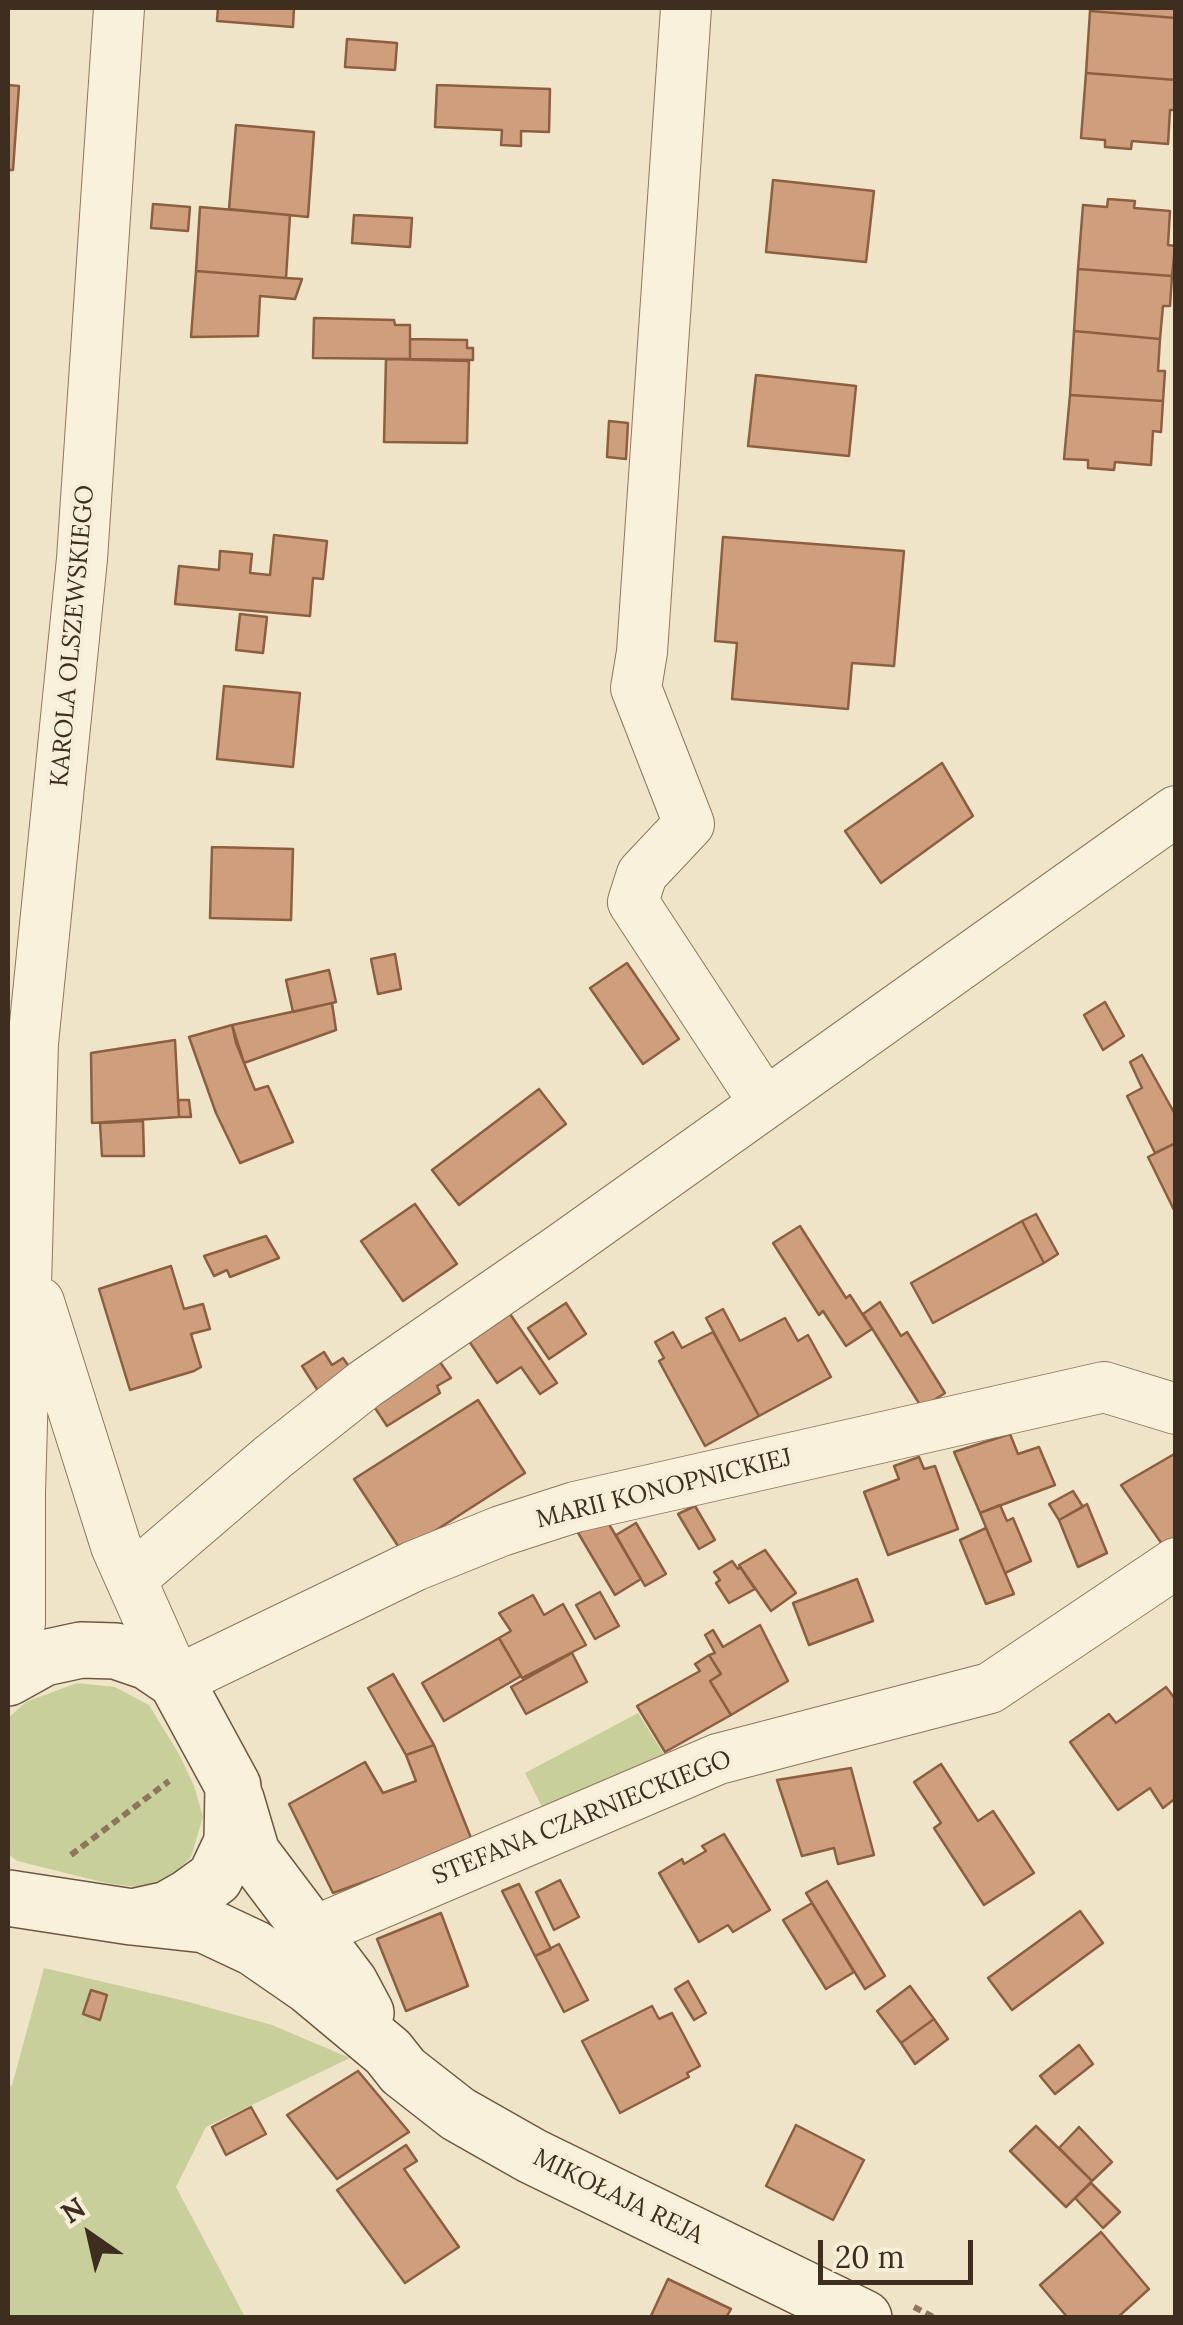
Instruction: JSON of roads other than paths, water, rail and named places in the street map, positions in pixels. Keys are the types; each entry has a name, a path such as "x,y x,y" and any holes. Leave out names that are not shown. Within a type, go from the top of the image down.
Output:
{"street":[{"name":"KAROLA OLSZEWSKIEGO","path":"9,1678 20,1623 33,1043 82,558 118,8"},
{"path":"686,8 642,652 636,688 690,824 642,874 633,902 764,1102"},
{"path":"132,1578 273,1456 365,1384 1176,811"},
{"name":"KAROLA OLSZEWSKIEGO","path":"27,1264 116,1546 176,1681"},
{"name":"MARII KONOPNICKIEJ","path":"176,1681 414,1566 575,1507 1104,1387 1176,1409"},
{"name":"STEFANA CZARNIECKIEGO","path":"313,1932 718,1759 990,1688 1176,1563"},
{"path":"9,1678 44,1658 82,1650 116,1651 148,1662 176,1681 232,1786 252,1853 350,1983 388,2052"},
{"path":"132,1917 168,1909 216,1878 232,1842 232,1786"},
{"path":"8,1898 205,1925 254,1948 309,1986 388,2052"},
{"path":"254,1948 274,1948 313,1932"},
{"name":"MIKOŁAJA REJA","path":"388,2052 404,2071 458,2114 532,2156 864,2318"}]}
